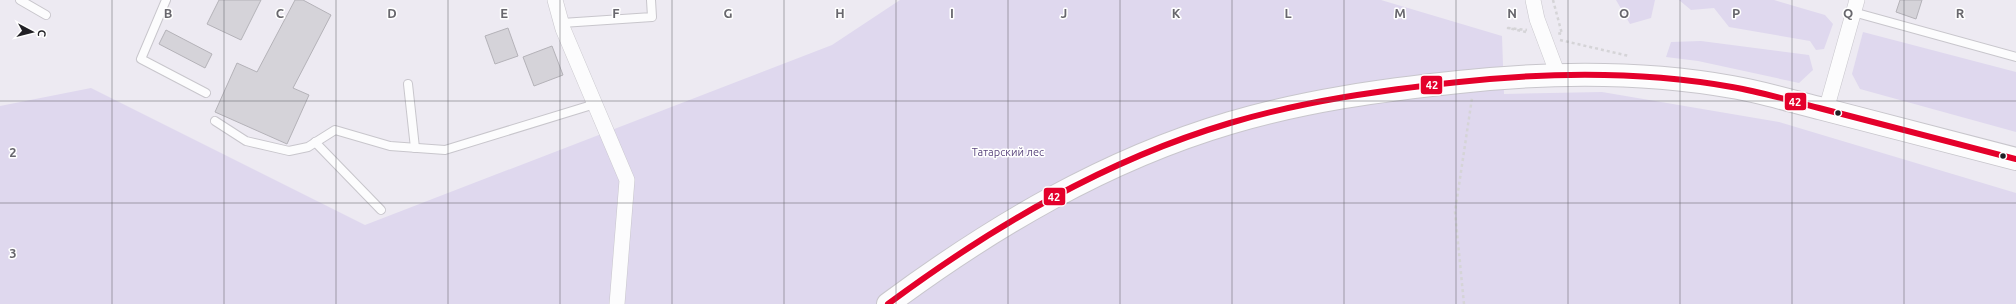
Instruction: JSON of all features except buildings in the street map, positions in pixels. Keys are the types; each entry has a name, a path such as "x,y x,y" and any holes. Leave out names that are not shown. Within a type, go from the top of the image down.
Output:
{"main road":[{"path":"888,304 989,234 1060,192 1142,155 1230,123 1322,101 1399,88 1474,80 1558,75 1642,76 1734,87 2016,160"}],"street":[{"path":"555,0 562,23 627,180 617,304"},
{"path":"1533,0 1537,19 1558,75"},
{"path":"1826,110 1855,6"}],"lane":[{"path":"20,0 46,15"},
{"path":"166,0 141,59 206,93"},
{"path":"562,23 652,17 651,0"},
{"path":"1855,6 2016,57"},
{"path":"408,84 415,148"},
{"path":"215,122 246,141 290,151 308,146 335,130 390,146 445,150 595,104"},
{"path":"315,142 381,210"}],"path":[{"path":"1464,304 1455,212 1474,80"}],"green space":[{"name":"Татарский лес","path":"900,0 1381,0 1502,36 1504,94 1602,92 1779,122 2016,193 2016,304 0,304 0,106 91,88 365,225 832,45"},
{"path":"1616,0 1655,0 1651,18 1630,24"},
{"path":"1679,0 1774,0 1825,15 1833,24 1824,49 1816,50 1810,41 1729,27 1714,8 1691,10"},
{"path":"1863,32 2016,72 2016,132 1860,89 1852,74"},
{"path":"1701,41 1809,55 1813,70 1799,83 1698,61 1666,57 1671,42"}],"transit line":[{"name":"42","path":"888,304 968,248 1051,198 1138,156 1184,138 1258,115 1315,102 1401,89 1527,76 1596,75 1664,78 1732,87 1765,94 2016,159"}]}
